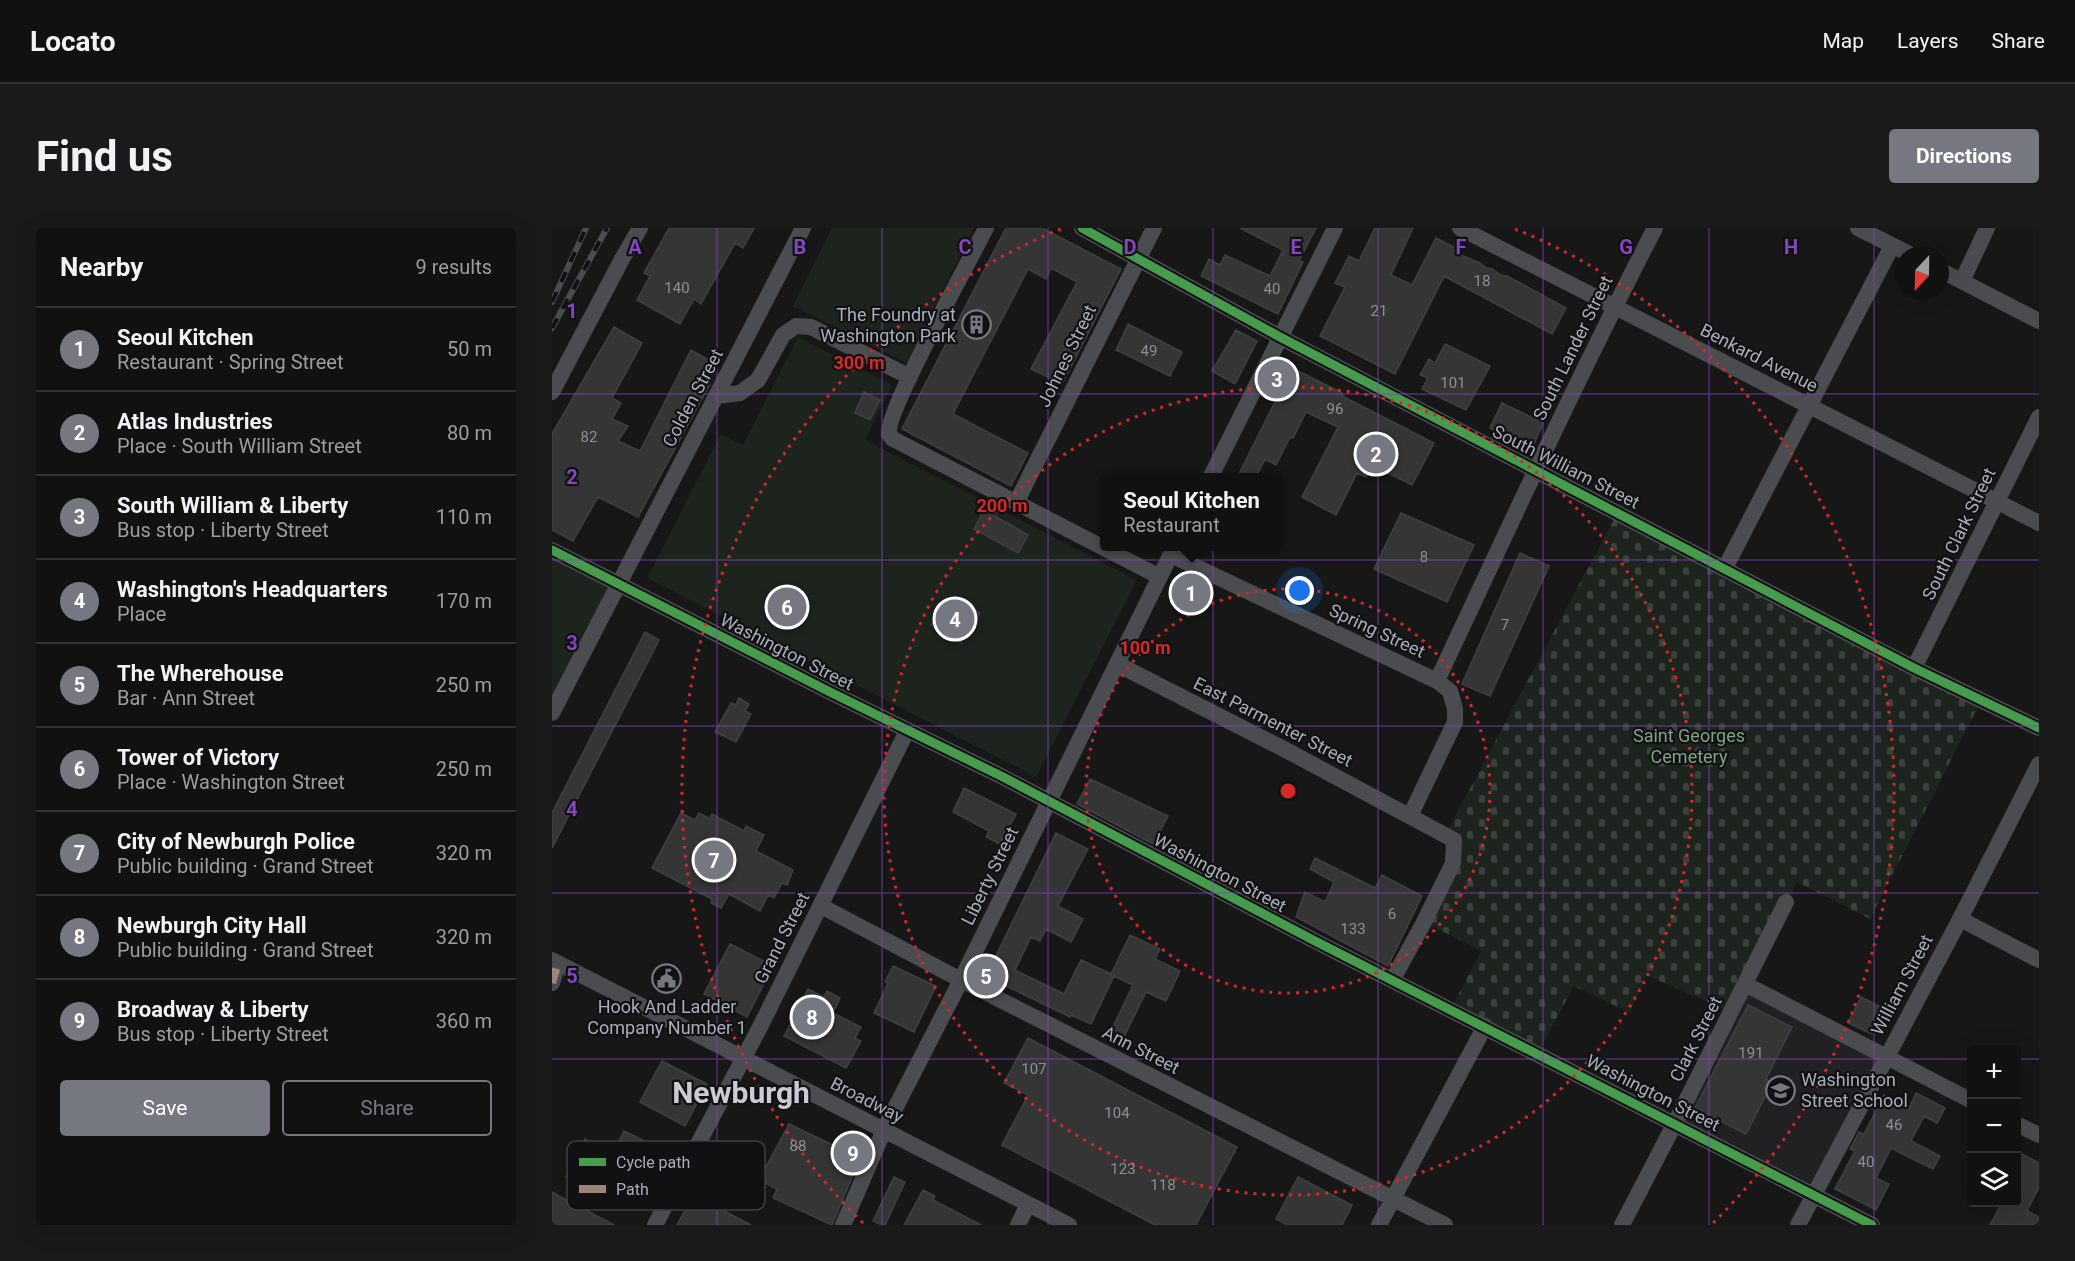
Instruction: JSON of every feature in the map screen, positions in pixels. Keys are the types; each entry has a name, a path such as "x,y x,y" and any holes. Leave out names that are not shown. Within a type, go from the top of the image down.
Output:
{"street":[{"path":"552,392 640,228"},
{"name":"Colden Street","path":"552,713 803,228"},
{"path":"986,228 910,377 891,418 889,434 893,439 1100,546"},
{"name":"South William Street","path":"1082,228 1280,337 1914,668 2039,728"},
{"name":"Johnes Street","path":"1016,502 1154,228"},
{"path":"1212,473 1335,228"},
{"name":"Benkard Avenue","path":"1460,228 2039,523"},
{"name":"South Lander Street","path":"1437,681 1535,470 1655,228"},
{"path":"1858,228 1895,247"},
{"path":"1962,281 1987,228"},
{"path":"1725,568 1892,246"},
{"path":"1949,274 2039,321"},
{"path":"717,396 740,393 758,380 783,335 795,326 811,327 910,377"},
{"name":"South Clark Street","path":"1914,668 2039,417"},
{"name":"Washington Street","path":"552,550 907,731 1001,776 1872,1225"},
{"path":"1110,551 1160,577"},
{"name":"Spring Street","path":"1173,551 1437,681 1450,691 1455,709 1455,722 1410,816"},
{"name":"Liberty Street","path":"843,1225 884,1130 961,980 1173,551"},
{"name":"East Parmenter Street","path":"1117,664 1282,748 1454,840 1453,863 1393,980"},
{"name":"Grand Street","path":"700,1141 821,906 907,731"},
{"name":"William Street","path":"1798,1225 2039,764"},
{"name":"Clark Street","path":"1622,1225 1786,902"},
{"name":"Ann Street","path":"821,906 961,980 1445,1225"},
{"path":"1960,919 2039,960"},
{"path":"552,983 555,962"},
{"name":"Broadway","path":"555,962 1069,1225"},
{"path":"1745,984 1967,1099"},
{"path":"1379,1225 1485,1026"},
{"path":"2021,1126 2039,1135"},
{"path":"1018,1225 1028,1204"},
{"name":"Grand Street","path":"655,1225 663,1210"}],"shaded area":[{"name":"Washington Street School","path":"1745,984 1886,1057 1814,1195 1675,1124"}],"green space":[{"path":"832,228 974,228 906,363 793,306"},
{"path":"798,337 892,385 865,440 1137,580 1036,777 647,578 721,434 743,445"},
{"name":"Saint Georges Cemetery","path":"1618,512 1981,701 1870,919 1797,882 1731,1012 1646,975 1630,1013 1574,986 1538,1053 1451,1009 1481,951 1424,922 1453,863 1444,837"},
{"path":"552,550 617,585 552,713"}],"building":[{"path":"669,228 754,228 743,248 735,243 701,304 694,299 680,324 637,300 650,276 644,273"},
{"name":"The Foundry at Washington Park","path":"1006,228 1042,228 1121,269 1062,384 1031,369 1077,282 1051,268 1046,279 1028,269 953,414 1028,453 1011,486 902,429"},
{"path":"1240,228 1316,228 1299,261 1303,262 1278,314 1201,276 1209,259 1220,265 1225,255 1270,276 1283,250"},
{"path":"1375,228 1413,228 1391,275 1412,285 1436,238 1458,249 1456,253 1507,276 1566,308 1552,334 1444,276 1395,374 1320,336 1345,287 1335,283 1349,256 1359,261"},
{"path":"1128,324 1182,352 1170,376 1116,350"},
{"path":"614,327 642,343 612,398 621,403 612,419 628,426 618,441 640,451 691,350 709,360 699,378 710,384 638,517 598,497 573,541 552,530 552,434"},
{"path":"1236,330 1257,341 1235,384 1212,371"},
{"path":"1445,344 1490,366 1466,410 1422,389 1428,378 1420,375 1429,359 1435,363"},
{"path":"1292,368 1434,443 1412,485 1372,465 1366,477 1357,473 1336,515 1302,497 1338,427 1306,412 1276,465 1265,459 1258,473 1240,473"},
{"path":"864,392 880,400 870,420 855,413"},
{"path":"1502,403 1543,423 1531,451 1505,438 1503,433 1495,435 1494,430 1490,428"},
{"path":"984,510 1028,535 1018,553 974,529"},
{"path":"1401,513 1474,545 1447,602 1374,569"},
{"path":"1520,553 1549,566 1490,696 1462,684"},
{"path":"955,597 980,613 961,643 931,625 940,611 945,614"},
{"path":"645,632 659,640 552,848 552,813"},
{"path":"739,698 749,704 745,711 751,714 736,742 715,732 731,703 736,705"},
{"path":"1090,779 1168,816 1153,844 1077,804"},
{"path":"964,788 1016,814 1000,844 986,837 989,831 953,812"},
{"path":"681,813 695,820 699,813 710,819 712,814 744,831 746,826 764,835 756,851 793,870 787,885 782,883 774,898 768,895 760,911 729,894 721,908 711,903 712,899 652,868"},
{"path":"1056,833 1088,849 1058,906 1083,919 1071,942 1046,929 1040,941 1031,937 1015,970 1064,994 1081,960 1111,974 1130,935 1160,949 1155,959 1180,971 1166,1001 1146,992 1121,1043 1108,1037 1133,985 1114,976 1091,1024 1071,1015 1070,1017 986,976"},
{"path":"1315,858 1375,888 1382,875 1422,896 1388,966 1296,917 1305,892 1325,902 1334,882 1310,869"},
{"path":"730,944 773,966 747,1017 704,994"},
{"path":"893,966 936,986 914,1032 874,1013"},
{"path":"808,989 824,997 827,991 840,998 833,1013 861,1027 855,1038 861,1041 846,1068 784,1036"},
{"path":"1861,997 1885,1009 1872,1034 1848,1023"},
{"path":"1748,1005 1792,1027 1766,1079 1772,1083 1746,1134 1695,1108"},
{"path":"1028,1038 1237,1147 1196,1225 1155,1225 1002,1145 1028,1095 1004,1083"},
{"path":"662,1061 707,1084 685,1126 640,1102"},
{"path":"1916,1093 1945,1108 1937,1123 1924,1116 1911,1141 1940,1156 1933,1169 1891,1148 1876,1178 1889,1184 1876,1210 1835,1189 1855,1151 1850,1149 1859,1132 1864,1134 1884,1095 1909,1108"},
{"path":"789,1124 860,1158 832,1225 773,1198 777,1189 765,1183 765,1169"},
{"path":"624,1131 645,1141 619,1141"},
{"path":"2021,1154 2039,1163 2039,1187 2027,1211 2039,1217 2039,1225 1990,1225 2000,1207 2021,1207"},
{"path":"894,1177 905,1182 885,1225 882,1225 873,1221"},
{"path":"1298,1177 1352,1205 1342,1225 1287,1225 1276,1219"},
{"path":"923,1190 935,1196 933,1200 981,1225 904,1225"},
{"path":"552,1192 567,1200 567,1210 586,1210 614,1225 552,1225"},
{"path":"685,1210 722,1210 751,1225 677,1225"}],"railway":[{"path":"552,302 586,228"},
{"path":"552,328 607,228"}],"marked path":[{"path":"552,983 558,963"}],"cycle path":[{"path":"1082,228 1280,337 1914,668 2039,728"},
{"path":"552,550 828,691 1001,776 1315,941 1872,1225"}],"place":[{"name":"The Foundry at Washington Park","path":"977,325"},
{"name":"South William & Liberty","path":"1277,379"},
{"name":"Atlas Industries","path":"1376,454"},
{"name":"Seoul Kitchen","path":"1191,593"},
{"name":"Tower of Victory","path":"787,607"},
{"name":"Washington's Headquarters","path":"955,619"},
{"name":"City of Newburgh Police","path":"714,860"},
{"name":"The Wherehouse","path":"986,976"},
{"name":"Hook And Ladder Company Number 1","path":"667,978"},
{"name":"Newburgh City Hall","path":"812,1017"},
{"name":"Washington Street School","path":"1780,1090"},
{"name":"Broadway & Liberty","path":"853,1153"}],"district":[{"name":"Newburgh","path":"741,1093"}]}
